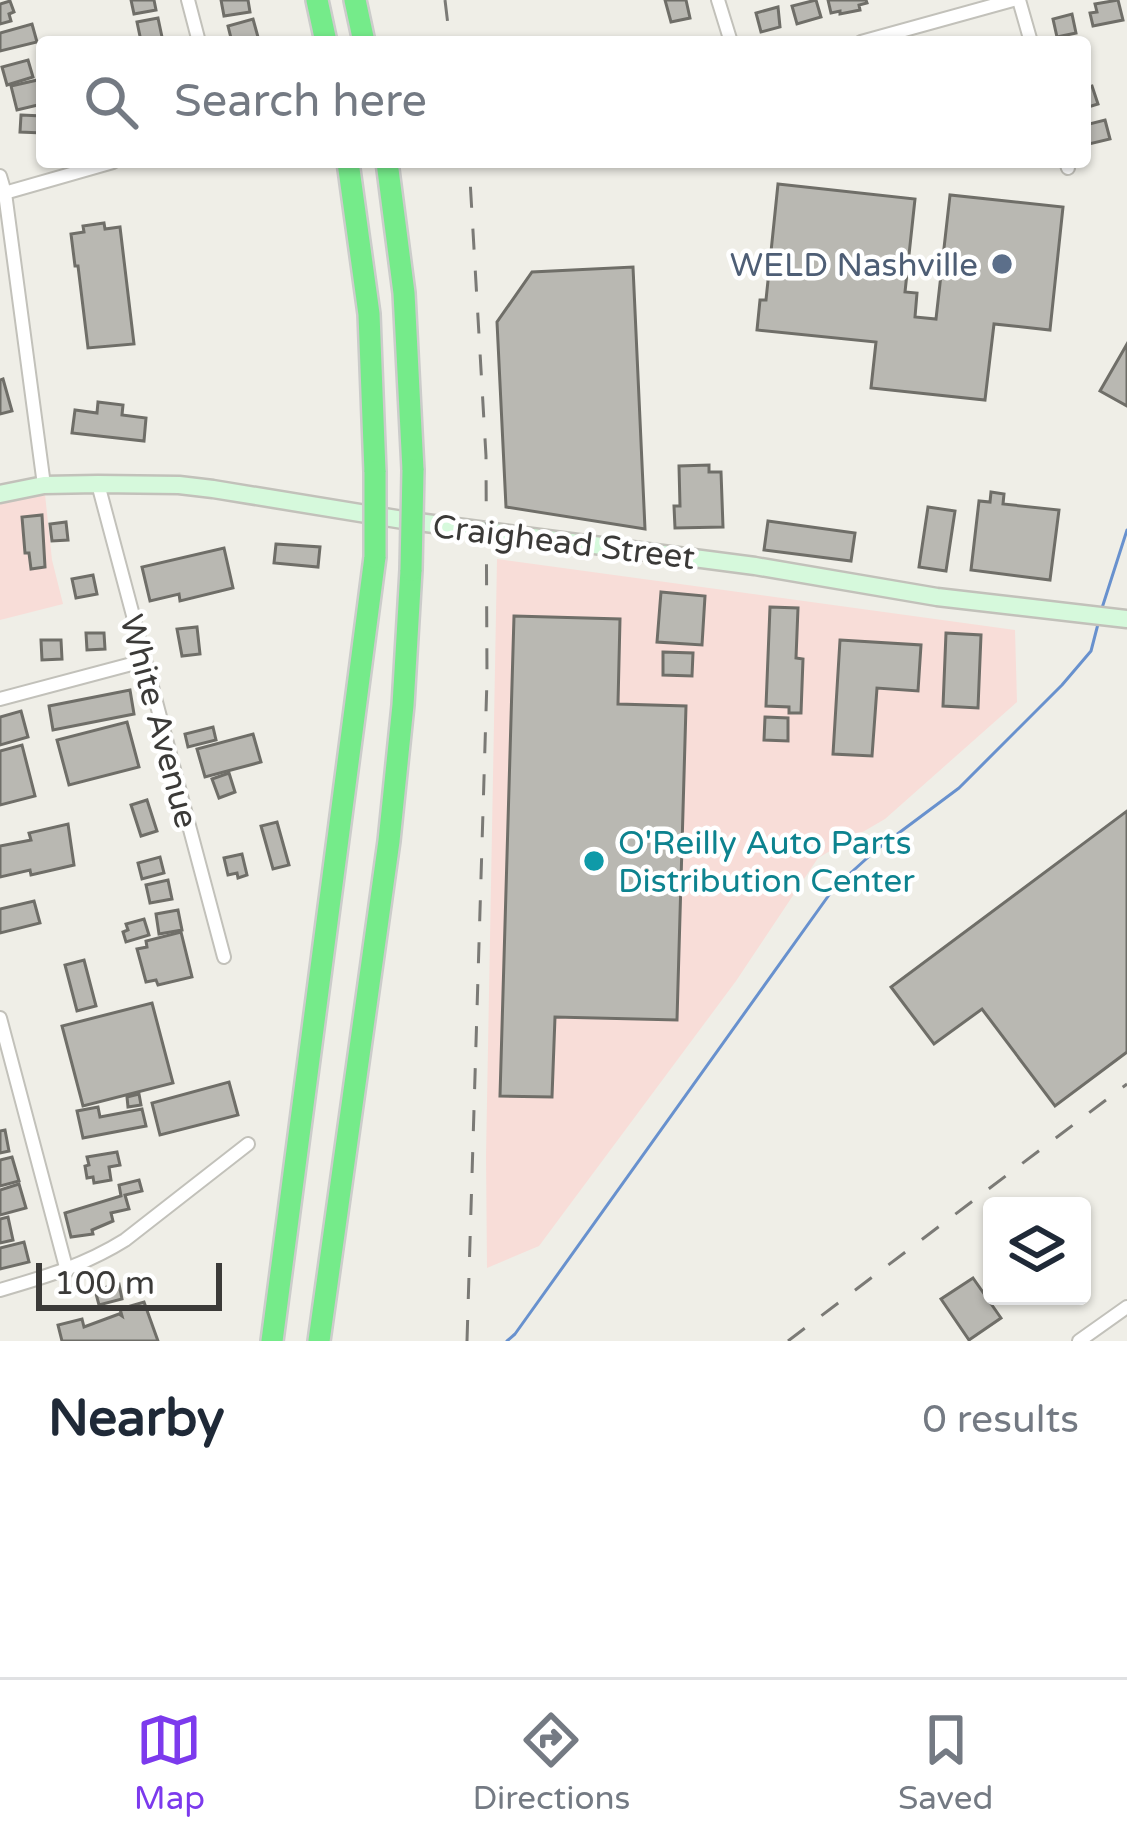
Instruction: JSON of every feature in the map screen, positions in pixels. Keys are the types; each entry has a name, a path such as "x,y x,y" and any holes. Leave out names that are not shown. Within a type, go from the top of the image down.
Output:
{"highway":[{"path":"317,0 325,36"},
{"path":"355,0 363,36"},
{"path":"272,1341 375,557 369,314 349,168"},
{"path":"320,1341 389,841 412,571 413,470 404,293 388,168"}],"street":[{"path":"188,0 197,36"},
{"path":"718,0 729,36"},
{"path":"883,36 1016,0 1029,36"},
{"path":"2,193 92,168"},
{"path":"0,176 44,485"},
{"name":"Craighead Street","path":"0,494 44,485 98,484 235,491 404,520 736,563 937,597 1127,619"},
{"name":"White Avenue","path":"98,484 224,957"},
{"path":"0,699 143,661"},
{"path":"0,1018 67,1271"},
{"path":"0,1290 67,1271 125,1240 248,1144"},
{"path":"1078,1341 1127,1307"}],"shaded area":[{"path":"44,485 52,560 63,604 0,620 0,494"},
{"path":"497,559 1015,630 1017,702 885,819 818,858 736,981 539,1246 487,1268 486,1156"}],"building":[{"path":"131,0 154,0 156,10 134,14"},
{"path":"221,0 248,0 250,12 224,16"},
{"path":"665,0 686,0 690,18 671,22"},
{"path":"816,0 821,17 797,24 792,6"},
{"path":"828,0 867,3 859,5 860,10 840,14 831,13"},
{"path":"1118,0 1123,20 1093,26 1090,13 1097,12 1095,4"},
{"path":"10,1 11,21 0,24 0,4"},
{"path":"778,7 780,27 761,32 756,13"},
{"path":"1072,14 1076,33 1057,36 1053,19"},
{"path":"158,18 162,36 140,36 137,22"},
{"path":"253,19 258,36 230,36 228,26"},
{"path":"32,24 36,42 0,51 0,33"},
{"path":"28,60 33,77 7,85 2,67"},
{"path":"36,80 36,105 17,110 11,86"},
{"path":"21,115 36,116 36,133 20,132"},
{"path":"1105,120 1110,139 1091,144 1091,124"},
{"path":"778,184 915,199 905,292 917,293 915,317 936,319 950,195 1063,207 1050,330 994,324 985,400 871,388 876,342 757,330 760,300 766,300"},
{"path":"104,223 105,229 120,227 134,344 88,348 71,234 84,232 83,226"},
{"path":"633,267 645,529 506,507 497,322 532,272"},
{"path":"1127,344 1127,406 1100,391"},
{"path":"0,380 12,411 0,414"},
{"path":"98,402 123,405 122,415 146,418 144,441 72,433 75,410 97,413"},
{"path":"709,465 709,472 721,472 723,527 675,528 679,466"},
{"path":"991,492 1004,494 1003,504 1059,510 1050,580 971,570 979,501 990,502"},
{"path":"928,507 955,511 946,571 919,567"},
{"path":"42,515 45,567 31,569 22,517"},
{"path":"768,521 855,533 851,561 764,550"},
{"path":"66,522 68,540 52,541 50,524"},
{"path":"276,544 320,547 318,567 274,563"},
{"path":"224,548 233,588 180,601 179,594 150,601 142,567"},
{"path":"93,575 97,594 76,598 72,579"},
{"path":"661,592 705,596 702,645 657,642"},
{"path":"770,607 798,608 801,713 766,706"},
{"name":"O'Reilly Auto Parts Distribution Center","path":"514,616 620,619 618,704 686,706 677,1020 555,1017 552,1097 500,1096"},
{"path":"197,627 200,654 182,656 177,629"},
{"path":"86,633 104,633 105,649 87,650"},
{"path":"946,633 981,635 978,708 943,706"},
{"path":"41,640 61,640 62,659 42,660"},
{"path":"840,640 921,645 918,691 877,688 872,756 833,754"},
{"path":"663,652 693,653 692,676 663,675"},
{"path":"130,690 134,714 53,730 49,706"},
{"path":"21,711 28,737 0,745 0,717"},
{"path":"765,717 788,718 788,741 764,740"},
{"path":"127,722 139,767 69,785 57,740"},
{"path":"213,727 216,740 188,747 185,734"},
{"path":"253,734 261,762 205,777 197,749"},
{"path":"22,745 35,796 0,805 0,751"},
{"path":"229,773 235,792 219,798 212,779"},
{"path":"147,800 157,831 141,836 131,805"},
{"path":"1127,811 1127,1052 1055,1106 982,1009 934,1044 891,987"},
{"path":"277,822 289,865 273,869 261,826"},
{"path":"68,824 74,865 0,877 0,846 31,840 29,833"},
{"path":"242,854 247,875 228,875 224,858"},
{"path":"160,857 164,873 142,879 138,863"},
{"path":"168,880 172,899 150,903 146,885"},
{"path":"34,901 40,923 0,933 0,909"},
{"path":"178,910 182,930 159,934 156,914"},
{"path":"144,919 149,935 126,942 126,924"},
{"path":"181,932 192,977 158,985 156,980 146,982 137,949 147,947 146,941"},
{"path":"84,960 96,1006 77,1011 65,965"},
{"path":"152,1003 173,1083 83,1106 62,1026"},
{"path":"229,1082 238,1115 160,1135 152,1103"},
{"path":"139,1094 141,1105 128,1107 127,1097"},
{"path":"98,1107 100,1117 142,1109 146,1126 83,1138 77,1111"},
{"path":"5,1130 9,1151 0,1153 0,1131"},
{"path":"117,1152 120,1165 109,1167 111,1180 94,1183 93,1177 87,1178 87,1157"},
{"path":"12,1157 19,1181 0,1186 0,1160"},
{"path":"139,1180 142,1191 125,1195 129,1209 111,1213 113,1221 92,1230 93,1234 71,1237 65,1213 121,1196 119,1185"},
{"path":"19,1184 26,1208 0,1215 0,1190"},
{"path":"8,1217 13,1240 0,1243 0,1219"},
{"path":"24,1242 29,1262 0,1269 0,1248"},
{"path":"973,1278 983,1292 983,1305 992,1305 1001,1318 969,1340 941,1299"},
{"path":"119,1284 122,1299 99,1305 95,1290"},
{"path":"144,1302 158,1341 62,1341 58,1325 82,1319 84,1327 122,1316 120,1309"}],"waterway":[{"path":"1102,608 1127,530"},
{"path":"507,1341 834,888 959,788 1091,651 1098,624"}],"railway":[{"path":"445,0 449,36"},
{"path":"467,1341 487,679 486,456 469,168"},
{"path":"788,1341 1127,1084"}],"place":[{"name":"WELD Nashville","path":"1002,264"},
{"name":"O'Reilly Auto Parts Distribution Center","path":"594,861"}]}
